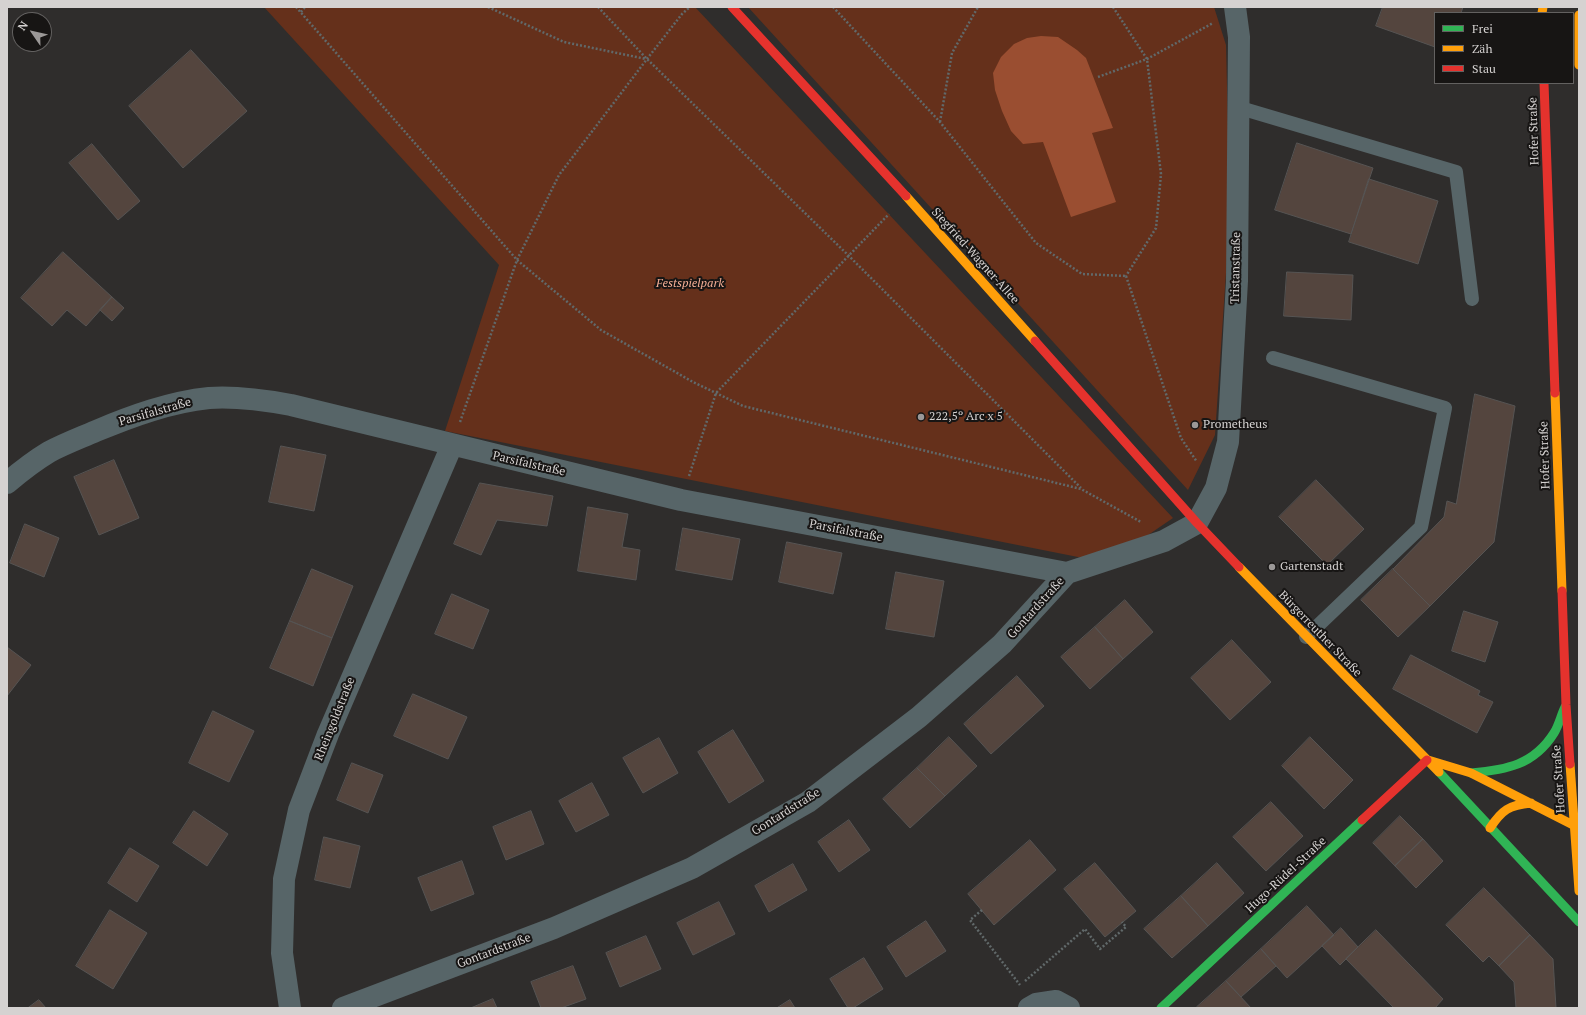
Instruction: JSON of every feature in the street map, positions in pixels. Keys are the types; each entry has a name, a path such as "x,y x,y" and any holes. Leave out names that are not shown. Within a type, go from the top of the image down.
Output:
{"main road":[{"name":"Siegfried-Wagner-Allee","path":"732,7 906,196 1197,523"},
{"path":"1579,15 1579,65"},
{"name":"Hofer Straße","path":"1544,84 1566,705 1577,826 1579,891"},
{"name":"Bürgerreuther Straße","path":"1197,523 1427,760 1579,922"},
{"path":"1472,773 1499,770 1522,764 1538,753 1554,732 1566,705"},
{"path":"1427,760 1472,773 1577,826"},
{"name":"Hugo-Rüdel-Straße","path":"1161,1008 1427,760"},
{"path":"1490,828 1499,814 1510,806 1531,803"}],"street":[{"name":"Tristanstraße","path":"1197,523 1216,488 1228,442 1237,281 1238,8"},
{"name":"Parsifalstraße","path":"7,483 23,469 49,452 119,422 178,403 210,398 243,398 291,405 681,500 1067,573"},
{"name":"Rheingoldstraße","path":"290,1008 282,953 284,879 299,810 328,734 452,445"},
{"name":"Gontardstraße","path":"343,1008 554,928 685,872 808,802 919,717 1002,644 1067,573 1164,541 1197,523"},
{"path":"1032,1006 1056,1002 1069,1008"}],"lane":[{"path":"1238,107 1456,172 1472,299"},
{"path":"1273,358 1445,408 1421,527 1306,637"}],"path":[{"path":"296,7 517,260 601,330 716,393 743,406 1081,489 1146,524 1164,541"},
{"path":"301,12 304,7"},
{"path":"488,7 564,42 647,59"},
{"path":"598,7 647,59 848,255 1081,489"},
{"path":"452,445 517,260 559,175 682,14 690,7"},
{"path":"834,7 940,122 1036,243 1082,274 1126,276"},
{"path":"940,122 952,53 978,7"},
{"path":"1113,7 1147,59 1161,174 1156,228 1126,276"},
{"path":"1098,77 1147,59 1238,8"},
{"path":"681,500 716,393 906,196"},
{"path":"1126,276 1181,438 1216,488"},
{"path":"982,910 970,920 1020,985 1032,1006"},
{"path":"1020,985 1086,929 1100,949 1126,927 1122,922"}],"green space":[{"name":"Festspielpark","path":"264,7 695,7 1173,518 1129,548 1088,559 445,431 499,265"},
{"path":"748,7 1214,7 1226,45 1230,214 1215,435 1188,490"}],"shaded area":[{"path":"1041,36 1058,37 1086,58 1113,128 1092,133 1116,202 1071,217 1043,142 1023,144 1011,131 995,90 993,73 1001,57 1014,44 1027,38"}],"building":[{"path":"1383,7 1463,7 1461,12 1434,12 1434,47 1376,26"},
{"path":"191,50 247,111 183,168 129,106"},
{"path":"1297,143 1373,168 1351,234 1275,210"},
{"path":"92,144 140,201 118,220 69,163"},
{"path":"1369,179 1438,201 1418,264 1349,242"},
{"path":"63,252 112,297 86,326 67,310 52,326 21,298"},
{"path":"1287,272 1353,275 1351,320 1284,316"},
{"path":"112,297 124,308 112,321 100,310"},
{"path":"1475,394 1515,406 1494,542 1430,606 1393,569 1444,517 1447,501 1456,504"},
{"path":"281,446 326,455 314,511 269,502"},
{"path":"114,460 139,518 99,535 74,477"},
{"path":"1316,480 1364,529 1327,565 1279,517"},
{"path":"480,483 553,496 547,526 497,520 481,555 454,544"},
{"path":"588,507 628,514 622,547 640,550 636,580 578,571"},
{"path":"25,524 59,538 44,577 10,563"},
{"path":"683,528 740,539 732,580 676,570"},
{"path":"787,542 842,553 833,594 779,582"},
{"path":"312,569 353,586 332,638 290,621"},
{"path":"1393,569 1430,606 1398,637 1361,600"},
{"path":"896,572 944,581 934,637 886,629"},
{"path":"452,594 489,610 473,649 435,634"},
{"path":"1125,600 1153,632 1123,659 1095,627"},
{"path":"1464,611 1498,622 1485,662 1452,651"},
{"path":"290,621 332,638 313,686 270,668"},
{"path":"1095,627 1123,659 1090,689 1061,657"},
{"path":"1232,640 1271,682 1230,720 1191,678"},
{"path":"7,647 31,665 7,696"},
{"path":"1411,655 1480,691 1478,695 1493,702 1477,733 1393,689"},
{"path":"1017,676 1044,706 991,754 964,724"},
{"path":"413,694 467,717 448,759 394,736"},
{"path":"213,711 254,731 229,782 189,763"},
{"path":"733,730 764,781 729,803 698,752"},
{"path":"949,737 977,766 945,796 917,768"},
{"path":"1310,737 1353,780 1324,809 1282,766"},
{"path":"659,738 678,773 643,793 623,758"},
{"path":"352,763 383,775 368,813 337,800"},
{"path":"917,768 945,796 910,828 883,799"},
{"path":"592,783 609,815 576,832 559,801"},
{"path":"1271,802 1303,836 1266,871 1233,837"},
{"path":"194,811 228,834 207,866 173,843"},
{"path":"531,811 544,844 506,860 493,827"},
{"path":"1400,816 1423,839 1395,866 1373,843"},
{"path":"849,820 870,850 839,872 818,842"},
{"path":"324,837 360,846 350,888 315,880"},
{"path":"1423,839 1443,861 1416,888 1395,866"},
{"path":"1030,840 1056,870 994,925 968,894"},
{"path":"130,848 159,866 137,902 108,883"},
{"path":"462,861 474,894 431,911 418,878"},
{"path":"1095,863 1136,911 1105,937 1064,889"},
{"path":"1217,863 1244,893 1208,926 1181,896"},
{"path":"793,864 807,890 769,912 755,886"},
{"path":"1484,888 1530,935 1499,966 1489,956 1483,962 1446,925"},
{"path":"1181,896 1208,926 1172,958 1144,929"},
{"path":"719,902 735,934 693,955 677,923"},
{"path":"1307,906 1334,935 1287,978 1261,949"},
{"path":"110,910 147,933 113,989 76,966"},
{"path":"926,921 946,951 906,977 887,947"},
{"path":"1341,928 1358,947 1340,965 1322,946"},
{"path":"1376,930 1443,999 1435,1008 1394,1008 1346,959"},
{"path":"1530,935 1553,959 1556,1008 1516,1008 1514,982 1499,966"},
{"path":"646,936 661,969 620,987 606,953"},
{"path":"1261,949 1276,966 1241,997 1226,981"},
{"path":"864,958 883,989 853,1008 848,1008 830,979"},
{"path":"573,966 586,999 561,1008 541,1008 531,982"},
{"path":"1226,981 1251,1008 1197,1007"},
{"path":"493,999 497,1008 471,1008"},
{"path":"39,1000 46,1008 28,1008"},
{"path":"790,1000 795,1008 777,1008"}],"traffic: fast":[{"path":"1471,773 1496,770 1518,764 1538,752 1554,733 1565,707"},
{"path":"1439,772 1579,922"},
{"path":"1161,1008 1362,820"}],"traffic: slow":[{"path":"1542,12 1543,7"},
{"path":"1579,15 1579,65"},
{"path":"906,196 1035,341"},
{"path":"1555,393 1562,591"},
{"path":"1239,567 1439,772"},
{"path":"1428,760 1471,773 1579,828"},
{"path":"1570,764 1579,891"},
{"path":"1490,828 1502,813 1517,805 1531,803"}],"traffic: jam":[{"path":"732,7 906,196"},
{"path":"1544,84 1555,393"},
{"path":"1035,341 1197,523 1239,567"},
{"path":"1562,591 1566,705 1570,764"},
{"path":"1362,820 1427,760"}],"place":[{"name":"222,5º Arc x 5","path":"921,417"},
{"name":"Prometheus","path":"1195,425"},
{"name":"Gartenstadt","path":"1272,567"}]}
